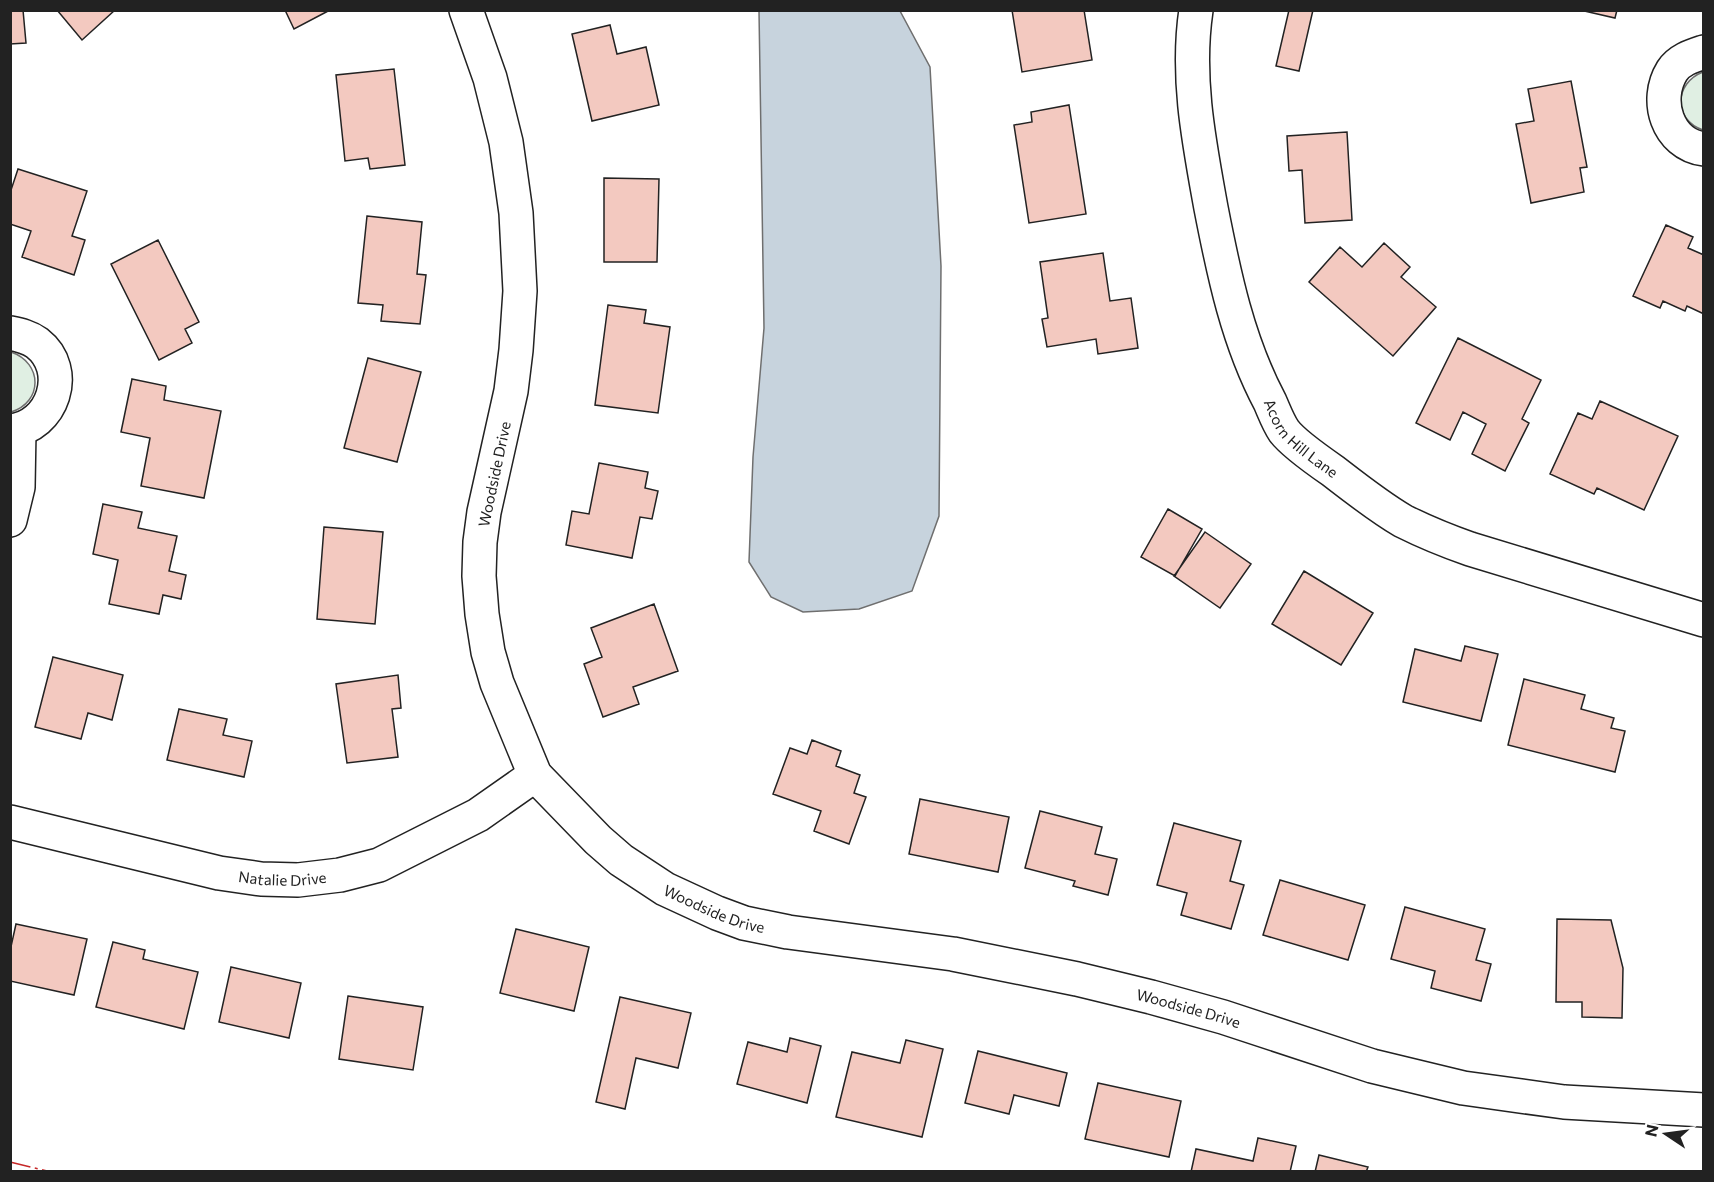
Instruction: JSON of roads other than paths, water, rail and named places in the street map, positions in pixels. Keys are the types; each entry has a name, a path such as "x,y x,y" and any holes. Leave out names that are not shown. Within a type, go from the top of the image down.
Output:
{"street":[{"name":"Woodside Drive","path":"466,10 490,78 506,142 516,213 520,291 511,391 484,512 480,542 479,576 488,652 535,775 598,840 621,860 665,889 717,914 744,923 788,932 953,954 1077,979 1223,1017 1372,1066 1463,1088 1564,1102 1704,1110"},
{"name":"Acorn Hill Lane","path":"1196,10 1192,68 1193,105 1223,271 1256,376 1284,431 1353,486 1402,520 1436,537 1704,620"},
{"path":"1704,52 1688,57 1673,70 1665,87 1663,106 1669,125 1682,140 1704,148"},
{"path":"10,333 24,336 37,344 48,356 54,369 55,385 52,400 45,413 33,424 15,431 18,487 10,520"},
{"name":"Natalie Drive","path":"10,822 219,873 261,879 298,880 340,875 379,865 478,815 535,775"}]}
